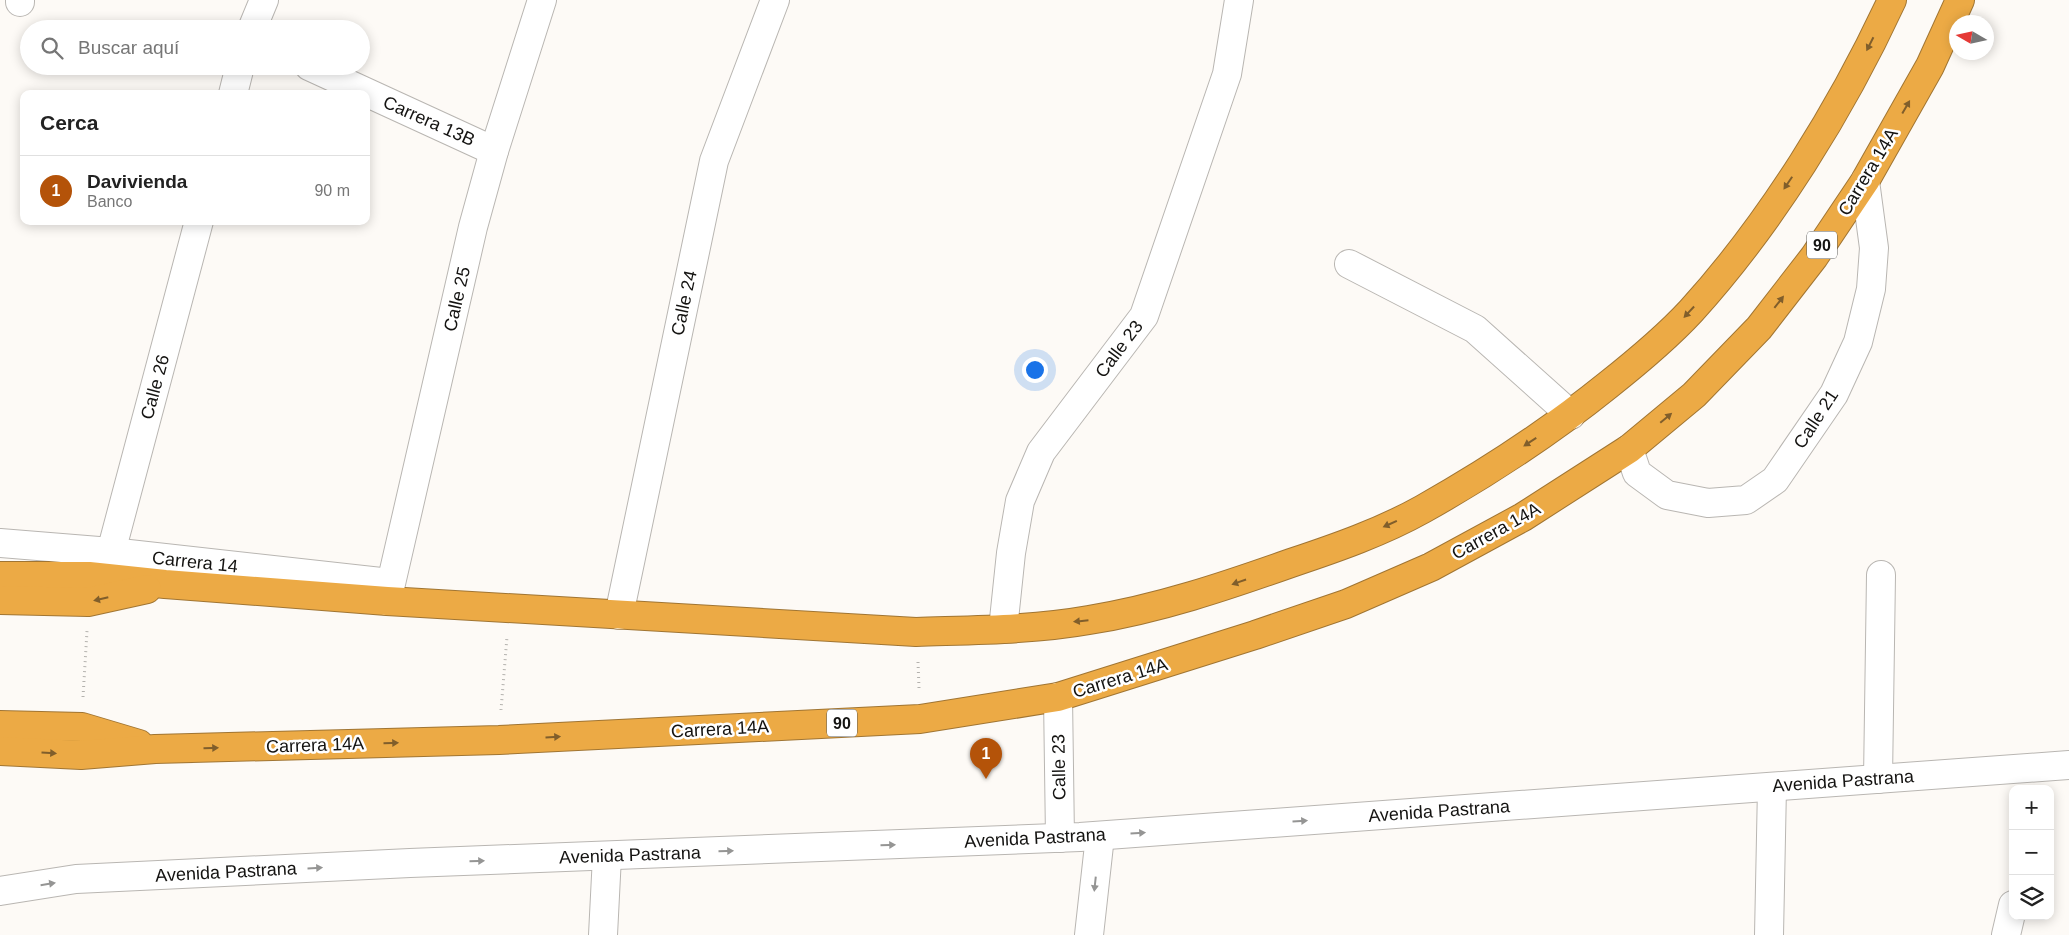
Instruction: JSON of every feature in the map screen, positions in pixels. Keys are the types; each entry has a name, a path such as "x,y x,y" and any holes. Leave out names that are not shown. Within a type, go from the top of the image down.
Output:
{"highway":[{"path":"0,576 89,576 165,584 389,592 509,609 916,632 1003,629 1088,620 1226,586 1338,547 1421,510 1571,415 1643,357 1684,318 1738,254 1838,106 1892,0"},
{"name":"Carrera 14A","path":"0,751 80,755 155,749 499,740 920,720 1058,697 1255,635 1346,604 1431,567 1524,517 1629,449 1694,394 1759,328 1814,257 1865,181 1930,66 1960,0"},
{"path":"0,600 88,602 165,584"},
{"path":"0,725 82,727 155,749"}],"street":[{"path":"256,20 264,0"},
{"name":"Calle 25","path":"389,592 473,227 494,150 542,0"},
{"name":"Calle 24","path":"619,614 714,161 775,0"},
{"name":"Calle 23","path":"1003,629 1011,553 1020,501 1041,452 1144,316 1227,74 1238,0"},
{"path":"234,90 238,75"},
{"name":"Carrera 13B","path":"329,75 362,90"},
{"name":"Carrera 13B","path":"370,94 494,150"},
{"name":"Calle 21","path":"1629,449 1636,473 1667,495 1708,503 1746,500 1775,480 1834,394 1858,342 1871,289 1874,248 1865,181"},
{"name":"Calle 26","path":"111,552 198,225"},
{"path":"1349,264 1475,329 1571,415"},
{"name":"Carrera 14","path":"0,543 111,552 389,592"},
{"path":"1878,779 1881,575"},
{"name":"Calle 23","path":"1058,697 1060,838"},
{"name":"Avenida Pastrana","path":"0,891 76,879 1100,836 1878,779 2052,773"},
{"path":"1769,935 1772,787"},
{"path":"1089,935 1100,836"},
{"path":"602,935 607,856"},
{"path":"2006,935 2010,920"}],"path":[{"path":"82,727 88,602"},
{"path":"499,740 509,609"},
{"path":"916,632 920,720"}],"place":[{"name":"Davivienda","path":"986,779"}]}
